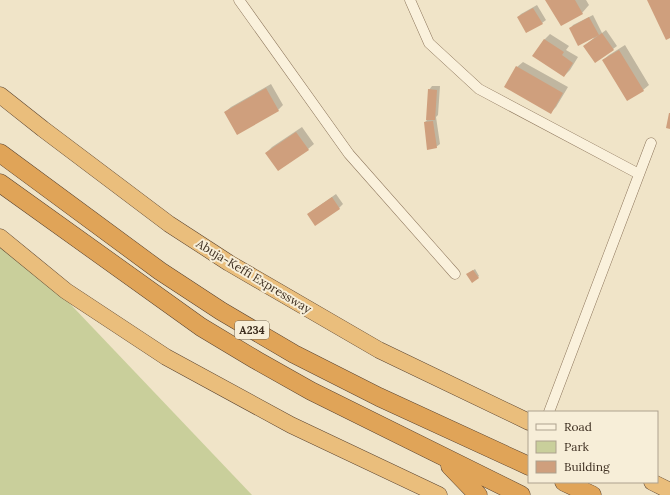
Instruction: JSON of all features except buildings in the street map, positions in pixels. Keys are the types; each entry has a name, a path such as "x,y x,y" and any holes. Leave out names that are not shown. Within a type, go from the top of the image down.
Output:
{"highway":[{"name":"Abuja-Keffi Expressway","path":"0,95 168,224 229,263 379,350 528,422"},
{"name":"A234","path":"0,153 160,271 221,311 294,354 365,390 528,466"},
{"name":"A234","path":"0,183 201,327 256,360 311,391 521,495"},
{"path":"0,237 66,291 166,357 291,425 439,495"},
{"path":"439,455 478,495"},
{"path":"566,483 592,495"},
{"path":"654,483 670,491"}],"street":[{"path":"239,0 349,154 456,274"},
{"path":"410,0 429,43 479,88 639,174"},
{"path":"549,411 650,143"}],"green space":[{"path":"0,242 55,288 252,495 0,495"}]}
